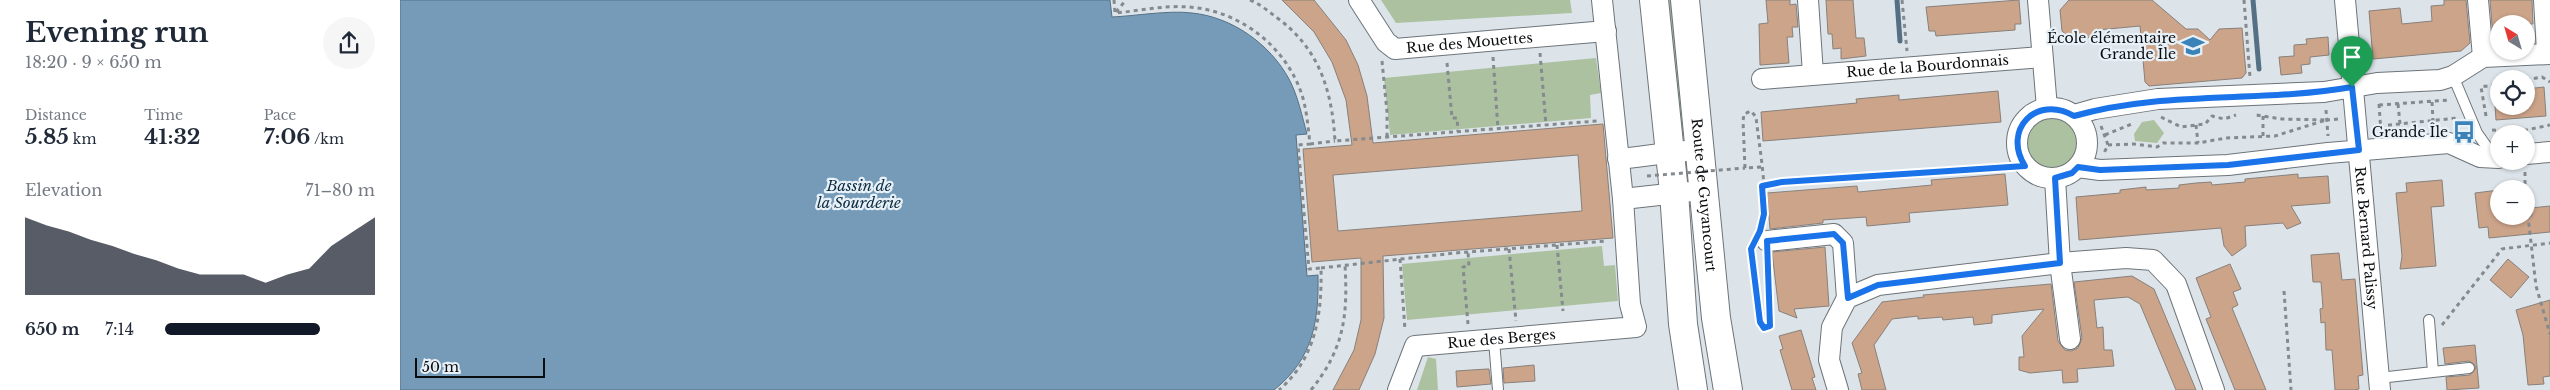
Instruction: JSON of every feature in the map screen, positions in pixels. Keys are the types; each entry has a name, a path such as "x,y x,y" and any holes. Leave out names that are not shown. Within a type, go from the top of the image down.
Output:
{"main road":[{"path":"1654,0 1674,192 1683,324 1694,390"},
{"name":"Route de Guyancourt","path":"1684,0 1716,318 1728,390"}],"street":[{"name":"Rue des Mouettes","path":"1358,0 1386,42 1395,49 1606,31"},
{"path":"1602,0 1623,198 1674,192 1703,192"},
{"path":"1808,0 1813,74"},
{"path":"2038,0 2047,108"},
{"name":"Rue Bernard Palissy","path":"2345,0 2380,384"},
{"path":"2478,0 2484,58"},
{"path":"2074,116 2095,109 2158,99 2324,92 2352,87 2440,80 2453,76 2484,58 2548,54 2544,0"},
{"name":"Rue de la Bourdonnais","path":"1762,79 2042,57"},
{"path":"2047,108 2065,111 2074,116 2082,124 2086,134 2087,146 2084,157 2078,167 2072,173 2055,178 2044,178 2025,166 2018,152 2017,136 2028,118 2047,108"},
{"path":"2078,167 2100,170 2228,165 2449,142 2480,157 2490,158"},
{"path":"1618,159 1651,156 1670,151 1700,150"},
{"path":"2535,158 2550,152"},
{"path":"2055,178 2060,263 2070,339"},
{"name":"Rue des Berges","path":"1415,346 1636,327 1630,304 1623,198"},
{"path":"1760,239 1834,234 1843,243 1848,298 1832,327 1829,360 1838,390"},
{"path":"1848,298 1878,285 2060,263 2126,258 2153,260 2176,284 2214,390"},
{"path":"1398,390 1415,346"}],"lane":[{"path":"2453,76 2477,133 2490,149"},
{"path":"2429,320 2433,372"},
{"path":"1494,340 1498,390"},
{"path":"2380,384 2433,372 2469,368"}],"path":[{"path":"1114,0 1115,13"},
{"path":"1115,13 1126,0"},
{"path":"1250,0 1291,28 1313,55 1328,90 1335,141"},
{"path":"1902,0 1909,67"},
{"path":"2244,0 2250,80"},
{"path":"1115,13 1186,7 1204,9 1223,15 1255,31 1269,42 1293,74 1306,112 1310,144"},
{"path":"1386,42 1382,63 1387,112 1387,137"},
{"path":"1540,46 1546,125"},
{"path":"1493,49 1498,129"},
{"path":"1447,61 1452,118 1457,118 1458,132"},
{"path":"2535,78 2542,77 2550,82"},
{"path":"2490,86 2481,87 2488,125 2493,132 2522,131 2550,126"},
{"path":"2378,98 2381,140"},
{"path":"2379,106 2449,100"},
{"path":"2432,102 2432,121"},
{"path":"2398,104 2400,124"},
{"path":"2325,105 2328,145"},
{"path":"1745,168 1743,120 1744,114 1751,111 1756,117 1764,214 1760,239 1770,326 1764,328 1760,322 1751,249 1760,239"},
{"path":"2254,114 2282,119 2326,120"},
{"path":"2159,116 2181,127 2206,124 2212,116 2224,119 2238,115"},
{"path":"2263,116 2263,136"},
{"path":"2380,126 2463,117"},
{"path":"2105,135 2142,119"},
{"path":"1605,120 1298,145 1308,269 1468,252 1615,240"},
{"path":"2108,145 2134,144 2157,147 2163,143 2198,143 2275,136 2326,120"},
{"path":"2099,123 2108,145 2102,158"},
{"path":"2196,125 2198,143"},
{"path":"1762,186 1782,182 2025,166"},
{"path":"1647,176 1761,167"},
{"path":"2529,225 2536,286 2550,334"},
{"path":"2442,334 2442,326 2502,249 2550,243"},
{"path":"1557,245 1562,312"},
{"path":"1509,249 1518,338"},
{"path":"1468,252 1469,266 1463,267 1469,342"},
{"path":"1400,259 1405,335 1415,346"},
{"path":"1311,390 1326,371 1344,328 1347,297 1345,265"},
{"path":"1279,390 1290,380 1312,344 1319,324 1322,296 1321,268"},
{"path":"2284,291 2290,390"}],"green space":[{"path":"1381,0 1570,0 1572,13 1396,23"},
{"path":"1664,0 1678,0 1685,135 1677,136"},
{"path":"1596,58 1601,93 1590,95 1591,118 1390,135 1384,78"},
{"path":"2046,118 2056,118 2065,122 2073,130 2077,144 2073,158 2065,166 2056,170 2046,170 2037,166 2029,158 2025,149 2025,139 2029,130 2037,122"},
{"path":"2154,120 2164,133 2157,143 2135,141 2134,134 2142,122"},
{"path":"1602,246 1604,266 1615,265 1618,301 1407,320 1402,264"},
{"path":"1428,357 1436,359 1438,390 1417,390"}],"water":[{"name":"Bassin de la Sourderie","path":"400,0 1110,0 1112,17 1183,12 1221,20 1248,34 1271,54 1289,79 1300,106 1307,134 1296,135 1307,276 1318,275 1317,308 1311,338 1297,365 1274,390 400,390"}],"building":[{"path":"1282,0 1314,0 1346,40 1358,65 1367,96 1373,143 1603,124 1613,238 1383,256 1384,318 1375,354 1359,390 1333,390 1354,350 1361,320 1361,258 1312,262 1303,149 1352,145 1346,100 1332,62 1314,32","holes":["1578,155 1582,211 1338,231 1333,175"]},
{"path":"1766,0 1790,0 1790,5 1796,4 1798,27 1792,27 1793,37 1787,37 1789,63 1760,65 1759,24 1768,23"},
{"path":"1826,0 1853,0 1856,38 1864,38 1866,56 1841,59 1841,48 1833,49 1832,34 1828,34"},
{"path":"2019,0 2021,24 2015,24 2015,30 1936,36 1935,31 1929,31 1926,7"},
{"name":"École élémentaire Grande Île","path":"2069,0 2152,0 2186,29 2198,29 2210,40 2219,29 2242,28 2246,73 2242,78 2149,86 2145,82 2140,26 2097,30 2088,38 2072,40 2062,31 2060,10"},
{"path":"2444,0 2466,0 2470,43 2461,51 2373,59 2369,11 2400,8 2402,24 2432,21 2431,6 2444,5"},
{"path":"2490,0 2532,0 2533,15 2491,15"},
{"path":"2328,37 2329,55 2310,57 2310,64 2301,65 2302,73 2281,75 2279,57 2294,56 2294,45 2307,44 2306,39"},
{"path":"2544,87 2546,116 2496,120 2496,115 2535,115 2535,88"},
{"path":"1998,91 2001,122 1763,141 1761,112 1857,103 1856,99 1899,95 1899,100"},
{"path":"2005,174 2008,205 1909,213 1910,222 1867,226 1866,217 1823,220 1823,223 1770,229 1767,193 1857,186 1858,192 1932,185 1931,180"},
{"path":"2298,174 2298,178 2328,176 2330,203 2291,206 2301,223 2287,229 2283,223 2245,226 2246,246 2232,256 2224,246 2221,228 2079,240 2076,197 2120,193 2120,190 2146,187 2146,190 2179,188 2179,185 2196,183 2211,182 2212,185 2245,182 2245,179"},
{"path":"2442,180 2444,206 2431,207 2436,266 2400,269 2402,256 2396,193 2407,192 2406,183"},
{"path":"2490,191 2490,225 2535,225 2535,208 2550,206 2550,232 2489,238 2488,227 2479,228 2475,193"},
{"path":"1825,247 1829,306 1794,309 1797,318 1779,311 1772,252"},
{"path":"2339,253 2342,280 2355,279 2363,375 2358,376 2359,389 2354,390 2335,390 2332,350 2326,350 2325,322 2321,323 2320,309 2323,308 2321,282 2313,282 2311,255"},
{"path":"2508,259 2529,277 2511,298 2490,280"},
{"path":"2230,264 2241,289 2233,292 2238,305 2232,308 2266,390 2235,390 2206,319 2211,317 2196,278"},
{"path":"2132,276 2154,289 2196,390 2176,390 2140,304 2128,297 2094,300 2097,328 2103,327 2104,350 2112,350 2114,366 2077,369 2078,382 2063,383 2062,370 2030,373 2019,370 2019,357 2024,357 2022,336 2044,309 1992,315 1992,323 1974,325 1973,317 1943,320 1942,317 1918,319 1918,316 1892,319 1874,345 1886,390 1862,390 1858,374 1862,373 1852,343 1882,302 1924,297 1923,295 2051,284 2058,341 2065,350 2071,351 2078,348 2082,338 2074,282"},
{"path":"2550,300 2550,376 2543,377 2544,384 2528,385 2523,335 2516,310"},
{"path":"1801,330 1815,377 1812,378 1816,390 1792,390 1780,350 1783,349 1779,336"},
{"path":"2475,345 2479,388 2447,390 2446,377 2470,375 2476,368 2469,361 2445,364 2443,348"},
{"path":"1534,365 1535,381 1504,383 1503,368"},
{"path":"1489,369 1491,384 1457,387 1456,371"}],"waterway":[{"path":"1897,0 1900,41"},
{"path":"2253,0 2259,69"}],"place":[{"name":"École élémentaire Grande Île","path":"2193,46"},
{"name":"Grande Île","path":"2464,132"}],"route":[{"path":"2352,87 2359,150 2328,152 2228,165 2100,170 2078,167 2072,173 2055,178 2060,263 1878,285 1848,298 1843,243 1834,234 1767,241 1770,326 1764,328 1760,322 1751,249 1760,231 1764,214 1762,186 1782,182 2025,166 2019,157 2017,136 2021,126 2028,118 2047,108 2056,108 2074,116 2095,109 2158,99 2262,96 2324,92 2352,87"}]}
